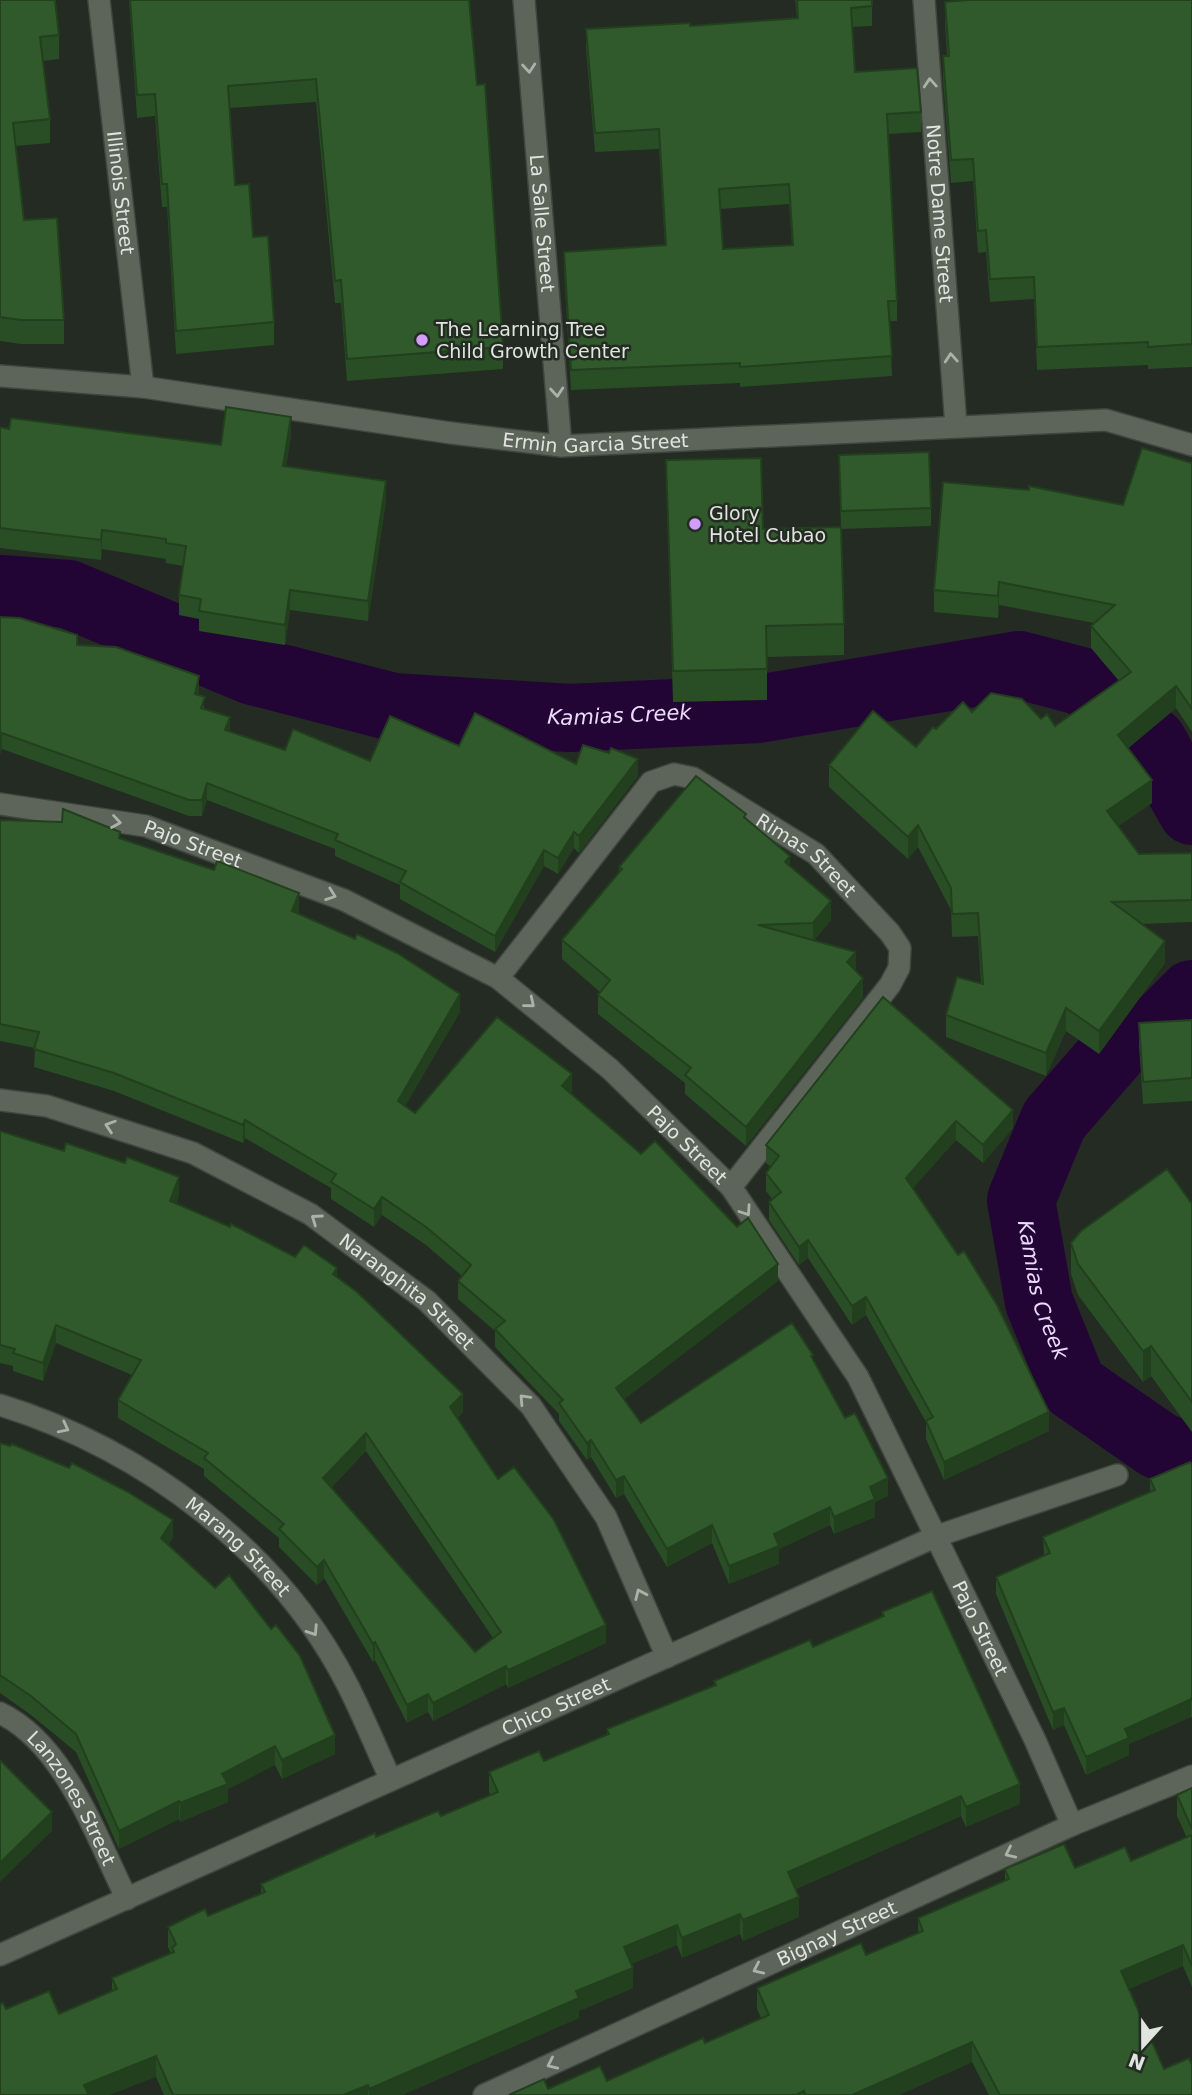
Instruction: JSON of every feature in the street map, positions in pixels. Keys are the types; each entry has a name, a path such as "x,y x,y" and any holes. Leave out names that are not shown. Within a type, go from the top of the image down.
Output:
{"street":[{"name":"Illinois Street","path":"99,0 143,387"},
{"name":"La Salle Street","path":"524,0 561,446"},
{"name":"Notre Dame Street","path":"923,0 956,426"},
{"name":"Ermin Garcia Street","path":"0,376 143,387 451,433 561,446 1105,420 1192,445"},
{"name":"Rimas Street","path":"498,978 652,782 674,774 693,778 816,854 890,933 900,948 899,968 890,985 731,1187"},
{"name":"Pajo Street","path":"0,804 146,826 344,900 498,978 610,1069 731,1187 858,1377 937,1536 1072,1825"},
{"name":"Naranghita Street","path":"0,1100 47,1106 193,1153 310,1214 427,1301 531,1406 606,1517 667,1657"},
{"name":"Marang Street","path":"0,1405 51,1421 135,1464 219,1524 290,1597 346,1682 391,1780"},
{"name":"Chico Street","path":"0,1955 937,1536 1117,1475"},
{"name":"Lanzones Street","path":"0,1713 16,1721 52,1757 66,1777 127,1899"},
{"name":"Bignay Street","path":"484,2095 1072,1825 1192,1776"}],"building":[{"path":"0,0 55,0 59,35 40,37 50,119 13,123 24,220 57,218 64,320 0,317"},
{"path":"130,0 469,0 477,85 485,84 503,347 347,359 341,280 335,281 316,79 228,86 235,185 249,184 253,237 268,236 274,322 176,331 167,184 162,184 155,94 137,95"},
{"path":"797,0 872,0 872,6 851,8 855,72 917,68 921,112 887,114 897,301 888,301 892,356 740,367 740,363 571,370 564,252 666,245 659,129 595,133 586,29 690,23 690,26 798,18","holes":["789,184 793,245 723,249 719,189"]},
{"path":"1192,0 1192,344 1148,347 1148,342 1037,347 1034,277 990,279 986,230 978,231 973,159 951,160 943,56 949,56 945,2"},
{"path":"226,407 291,417 283,466 386,481 368,601 290,590 285,625 199,611 201,599 179,595 186,546 166,543 166,539 102,530 101,540 0,528 0,427 9,429 11,418 221,445"},
{"path":"1142,448 1192,463 1192,709 1176,686 1118,735 1152,780 1107,811 1139,854 1192,853 1192,900 1112,902 1165,941 1099,1031 1066,1008 1046,1053 946,1015 957,977 983,984 978,913 952,914 951,888 918,825 908,837 829,765 873,711 916,747 933,727 936,729 963,702 972,712 991,693 1022,699 1041,719 1047,714 1055,726 1131,672 1091,626 1115,605 999,582 998,596 934,590 943,482 1029,490 1029,486 1123,505"},
{"path":"929,452 931,508 841,511 839,455"},
{"path":"761,458 763,529 841,527 844,624 766,626 767,669 673,671 666,460"},
{"path":"0,617 20,618 77,635 77,645 116,647 199,676 195,694 205,697 201,708 230,717 225,730 285,750 293,729 370,761 390,716 459,746 475,713 576,764 583,745 609,753 611,748 638,759 579,836 574,832 558,858 544,850 495,936 400,882 406,871 335,840 338,834 207,783 202,800 189,800 2,733 0,737"},
{"path":"696,776 746,814 744,817 790,856 785,862 831,901 813,923 758,925 856,952 847,962 863,978 746,1127 685,1075 691,1068 598,995 610,980 562,940"},
{"path":"63,809 120,832 119,838 214,870 217,861 299,893 292,911 355,939 357,934 397,953 460,994 398,1101 415,1113 497,1017 572,1074 562,1086 641,1154 655,1141 737,1227 748,1218 778,1264 616,1388 641,1423 792,1323 813,1355 811,1356 845,1418 855,1413 888,1478 870,1487 875,1499 834,1517 830,1507 774,1534 779,1546 729,1566 712,1525 667,1549 624,1476 616,1480 591,1440 587,1443 559,1403 563,1400 495,1329 505,1321 458,1281 471,1265 426,1227 382,1197 374,1209 331,1182 336,1174 245,1120 243,1125 114,1073 34,1049 39,1032 0,1024 0,820 62,822"},
{"path":"883,997 1013,1110 983,1145 956,1121 906,1178 958,1255 964,1251 997,1305 1049,1412 944,1462 926,1421 933,1417 866,1297 852,1306 808,1240 799,1247 769,1202 781,1192 766,1173 779,1156 766,1145"},
{"path":"1192,1020 1192,1078 1143,1082 1139,1023"},
{"path":"0,1131 64,1151 66,1143 125,1163 127,1157 179,1177 170,1201 230,1227 231,1224 295,1257 304,1245 337,1268 333,1274 357,1292 463,1394 450,1407 498,1479 514,1467 554,1520 606,1625 508,1670 506,1666 433,1703 428,1694 407,1705 375,1642 373,1644 324,1560 317,1567 279,1529 284,1524 204,1458 208,1453 118,1400 141,1360 56,1325 43,1363 13,1353 15,1349 0,1345","holes":["366,1433 501,1632 475,1652 323,1478"]},
{"path":"1167,1169 1192,1204 1192,1402 1151,1346 1143,1351 1078,1264 1071,1243 1081,1231"},
{"path":"0,1443 10,1446 12,1444 69,1468 72,1463 128,1492 173,1520 161,1538 215,1588 229,1575 271,1629 276,1625 300,1656 335,1735 282,1760 275,1746 222,1774 228,1784 180,1803 179,1801 119,1831 76,1734 31,1696 0,1675"},
{"path":"1190,1462 1192,1701 1191,1699 1125,1729 1129,1738 1086,1757 1064,1708 1053,1712 996,1577 1050,1553 1043,1537 1155,1490 1150,1479"},
{"path":"932,1591 1020,1784 966,1807 961,1796 788,1872 799,1897 743,1920 740,1914 682,1938 677,1925 624,1947 633,1968 576,1991 579,1998 369,2089 368,2085 343,2095 173,2095 156,2056 84,2085 89,2095 0,2095 0,2004 3,2003 6,2009 49,1991 59,2014 117,1989 112,1978 174,1952 172,1948 176,1944 168,1927 205,1909 208,1916 265,1892 261,1884 375,1833 376,1837 438,1811 441,1816 498,1792 489,1772 539,1751 544,1761 609,1734 607,1729 716,1685 714,1681 810,1640 813,1647 884,1616 882,1612"},
{"path":"0,1760 52,1812 0,1863"},
{"path":"1192,1788 1192,1829 1177,1795"},
{"path":"1192,1835 1192,1966 1183,1945 1121,1971 1164,2069 1189,2058 1192,2065 1192,2095 1000,2095 972,2042 852,2095 805,2095 804,2091 796,2095 509,2095 544,2079 548,2089 600,2066 607,2081 703,2038 705,2043 769,2015 757,1988 861,1943 866,1955 923,1931 918,1918 1009,1879 1005,1869 1064,1844 1075,1868 1125,1847 1131,1861"}],"waterway":[{"name":"Kamias Creek","path":"0,589 68,594 253,671 393,707 570,718 758,709 1019,665 1084,682 1153,742 1192,811"},
{"name":"Kamias Creek","path":"1192,994 1160,1026 1120,1044 1054,1120 1021,1200 1039,1302 1073,1386 1158,1445 1192,1460"}],"place":[{"name":"The Learning Tree Child Growth Center","path":"422,340"},
{"name":"Glory Hotel Cubao","path":"695,524"}]}
